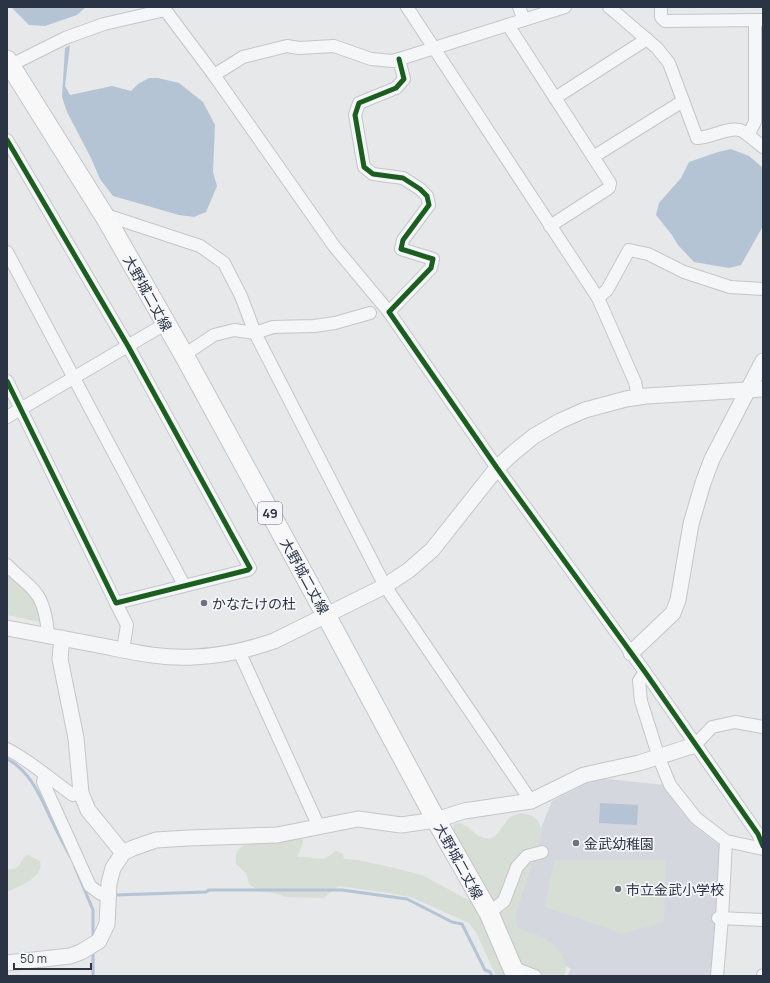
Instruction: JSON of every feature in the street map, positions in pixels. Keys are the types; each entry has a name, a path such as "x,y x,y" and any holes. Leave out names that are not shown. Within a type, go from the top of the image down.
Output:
{"main road":[{"name":"大野城二丈線","path":"8,64 107,220 184,355 436,820 489,913 514,971"}],"street":[{"path":"407,7 432,48 598,298 635,382 638,397"},
{"path":"519,7 524,20"},
{"path":"214,75 243,57 287,46 299,48 334,46 371,59 393,61 565,7"},
{"path":"609,7 657,48 669,63 697,138 739,130 763,147"},
{"path":"661,7 661,16 665,22 759,20 755,122 748,135"},
{"path":"8,64 64,38 104,24 164,8 214,75 334,246 389,312 497,468 645,672 758,834 763,848"},
{"path":"508,25 610,183 609,188 550,226"},
{"path":"555,98 647,39"},
{"path":"389,312 431,268 433,260 401,249 403,240 429,205 427,196 420,189 403,178 373,174 364,167 355,115 360,103 396,88 404,79 399,59"},
{"path":"593,157 683,101"},
{"path":"7,140 128,346 250,568 248,570 116,603"},
{"path":"107,220 112,217 200,246 224,263 242,296 255,333 385,586 531,801"},
{"path":"598,298 607,290 629,250 648,254 684,272 730,287 763,289"},
{"path":"7,252 184,586"},
{"path":"184,355 214,335 234,330 255,333 272,327 314,326 335,323 370,313"},
{"path":"7,416 21,410 165,324"},
{"path":"631,653 673,613 678,600 691,524 702,483 712,459 763,361"},
{"path":"7,381 127,625 123,650"},
{"path":"7,628 123,650 193,658 239,651 274,641 385,586 409,570 432,550 497,468 534,436 560,421 585,410 638,397 763,389"},
{"path":"7,565 37,594 47,621 55,636 76,738 81,793 88,810 123,853"},
{"path":"239,651 319,827"},
{"path":"645,672 639,681 641,701 659,758 670,785 696,818 726,841 763,848"},
{"path":"7,963 70,956 81,952 99,941 107,924 109,883 113,868 123,853 156,840 277,835 358,819 401,825 436,820 464,811 531,801 584,775 659,758 695,745 712,728 735,722 763,727"},
{"path":"7,749 27,760 45,776 73,795 81,793"},
{"path":"45,776 43,782 90,886 101,894 109,894"},
{"path":"716,976 726,841"},
{"path":"489,913 504,901 517,867 527,856 542,852"},
{"path":"720,918 763,920"},
{"path":"514,971 535,976"}],"shaded area":[{"path":"7,572 12,578 34,595 44,621 40,622 7,615"},
{"name":"市立金武小学校","path":"598,778 665,785 674,801 692,824 719,845 718,908 713,976 567,976 571,969 502,925 552,801"},
{"path":"521,813 530,815 536,819 540,825 542,834 516,913 516,925 523,930 538,935 550,942 560,952 566,969 564,976 544,976 518,962 508,948 453,830 454,825 457,823 464,825 484,838 494,837 508,819"},
{"path":"298,836 303,840 297,857 321,859 328,857 336,851 343,854 344,859 358,860 424,876 472,902 477,907 509,976 496,976 476,932 469,923 413,898 396,894 339,886 323,898 286,897 274,893 261,892 249,884 246,873 236,864 236,854 239,849 244,845 258,841"},
{"path":"28,855 40,861 38,872 30,881 7,892 7,870 17,867 25,856"},
{"path":"554,860 666,860 664,922 623,934 545,907"}],"water":[{"path":"11,7 86,7 77,15 45,26 29,25"},
{"path":"70,45 65,86 70,95 112,86 131,91 138,84 149,78 158,78 179,83 203,102 215,125 213,172 217,186 206,212 194,217 179,215 113,196 100,179 91,158 67,112 62,97 65,48"},
{"path":"731,149 749,156 763,168 763,226 741,265 729,268 694,262 678,245 656,215 659,203 681,178 689,162"},
{"path":"600,803 638,805 637,825 599,823"}],"waterway":[{"path":"7,759 16,764 35,787 70,856"},
{"path":"75,867 93,910 93,940"},
{"path":"116,895 206,892 209,890 342,890 407,899 452,922 462,924 485,970 490,972 492,976"},
{"path":"93,951 93,976"}],"cycle path":[{"path":"399,59 404,79 396,88 359,103 355,115 364,167 373,174 403,178 420,189 427,196 429,205 403,240 401,249 433,259 431,268 389,312 497,468 645,672 758,834 763,846"},
{"path":"7,140 128,346 250,568 248,570 116,603 7,381"}],"place":[{"name":"かなたけの杜","path":"204,603"},
{"name":"金武幼稚園","path":"576,843"},
{"name":"市立金武小学校","path":"618,889"}]}
